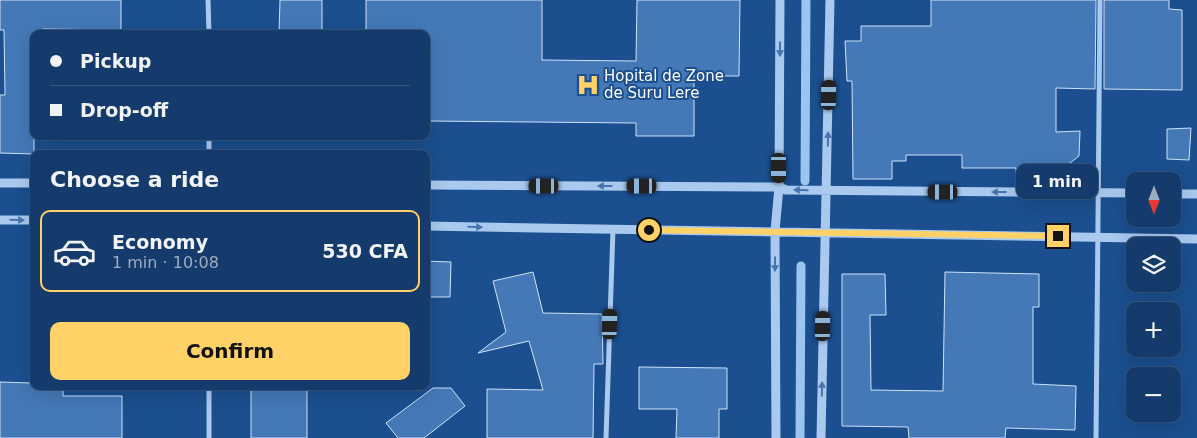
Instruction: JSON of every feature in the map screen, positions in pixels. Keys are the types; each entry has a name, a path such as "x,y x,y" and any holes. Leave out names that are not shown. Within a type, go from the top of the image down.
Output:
{"street":[{"path":"208,0 209,30"},
{"path":"776,438 775,231 779,187 780,0"},
{"path":"821,438 830,0"},
{"path":"1096,438 1100,0"},
{"path":"0,182 30,183"},
{"path":"430,185 779,187 786,190 1126,193"},
{"path":"1181,194 1197,194"},
{"path":"0,220 30,220"},
{"path":"430,226 1197,239"},
{"path":"606,438 612,229"},
{"path":"209,390 209,438"}],"building":[{"path":"0,0 121,0 121,30 30,30 30,140 34,140 34,150 30,150 30,154 0,153 0,95 5,95 4,30 0,30"},
{"path":"280,0 322,0 322,30 279,30"},
{"path":"366,0 542,0 542,60 636,61 637,0 740,0 739,76 694,76 694,136 636,136 636,123 430,121 430,30 366,30"},
{"path":"931,0 1096,0 1095,89 1056,88 1056,132 1080,131 1079,156 1057,173 1016,173 1016,168 962,168 962,155 906,155 906,161 892,161 892,179 853,179 852,81 847,81 845,41 861,41 861,26 931,26"},
{"path":"1104,0 1169,0 1169,9 1182,10 1182,90 1104,89"},
{"path":"1191,128 1189,160 1167,159 1167,129"},
{"path":"430,261 451,262 450,297 430,297"},
{"path":"533,272 543,313 602,314 603,364 594,364 593,438 487,438 487,389 543,390 529,341 478,353 506,332 493,281"},
{"path":"945,272 1039,274 1039,307 1033,307 1033,384 1076,386 1075,430 1006,428 1005,438 909,438 908,427 842,426 842,274 885,274 886,315 870,315 871,390 943,391"},
{"path":"639,367 727,368 727,409 719,409 719,438 676,438 677,409 639,409"},
{"path":"0,382 30,383 30,390 63,390 63,396 122,396 122,438 0,438"},
{"path":"433,388 451,388 465,406 424,438 398,438 386,423"},
{"path":"251,390 307,390 307,438 251,438"}],"waterway":[{"path":"805,181 806,0"},
{"path":"800,438 801,266"}],"place":[{"name":"Hopital de Zone de Suru Lere","path":"588,85"}],"route":[{"path":"649,230 1058,236"}]}
